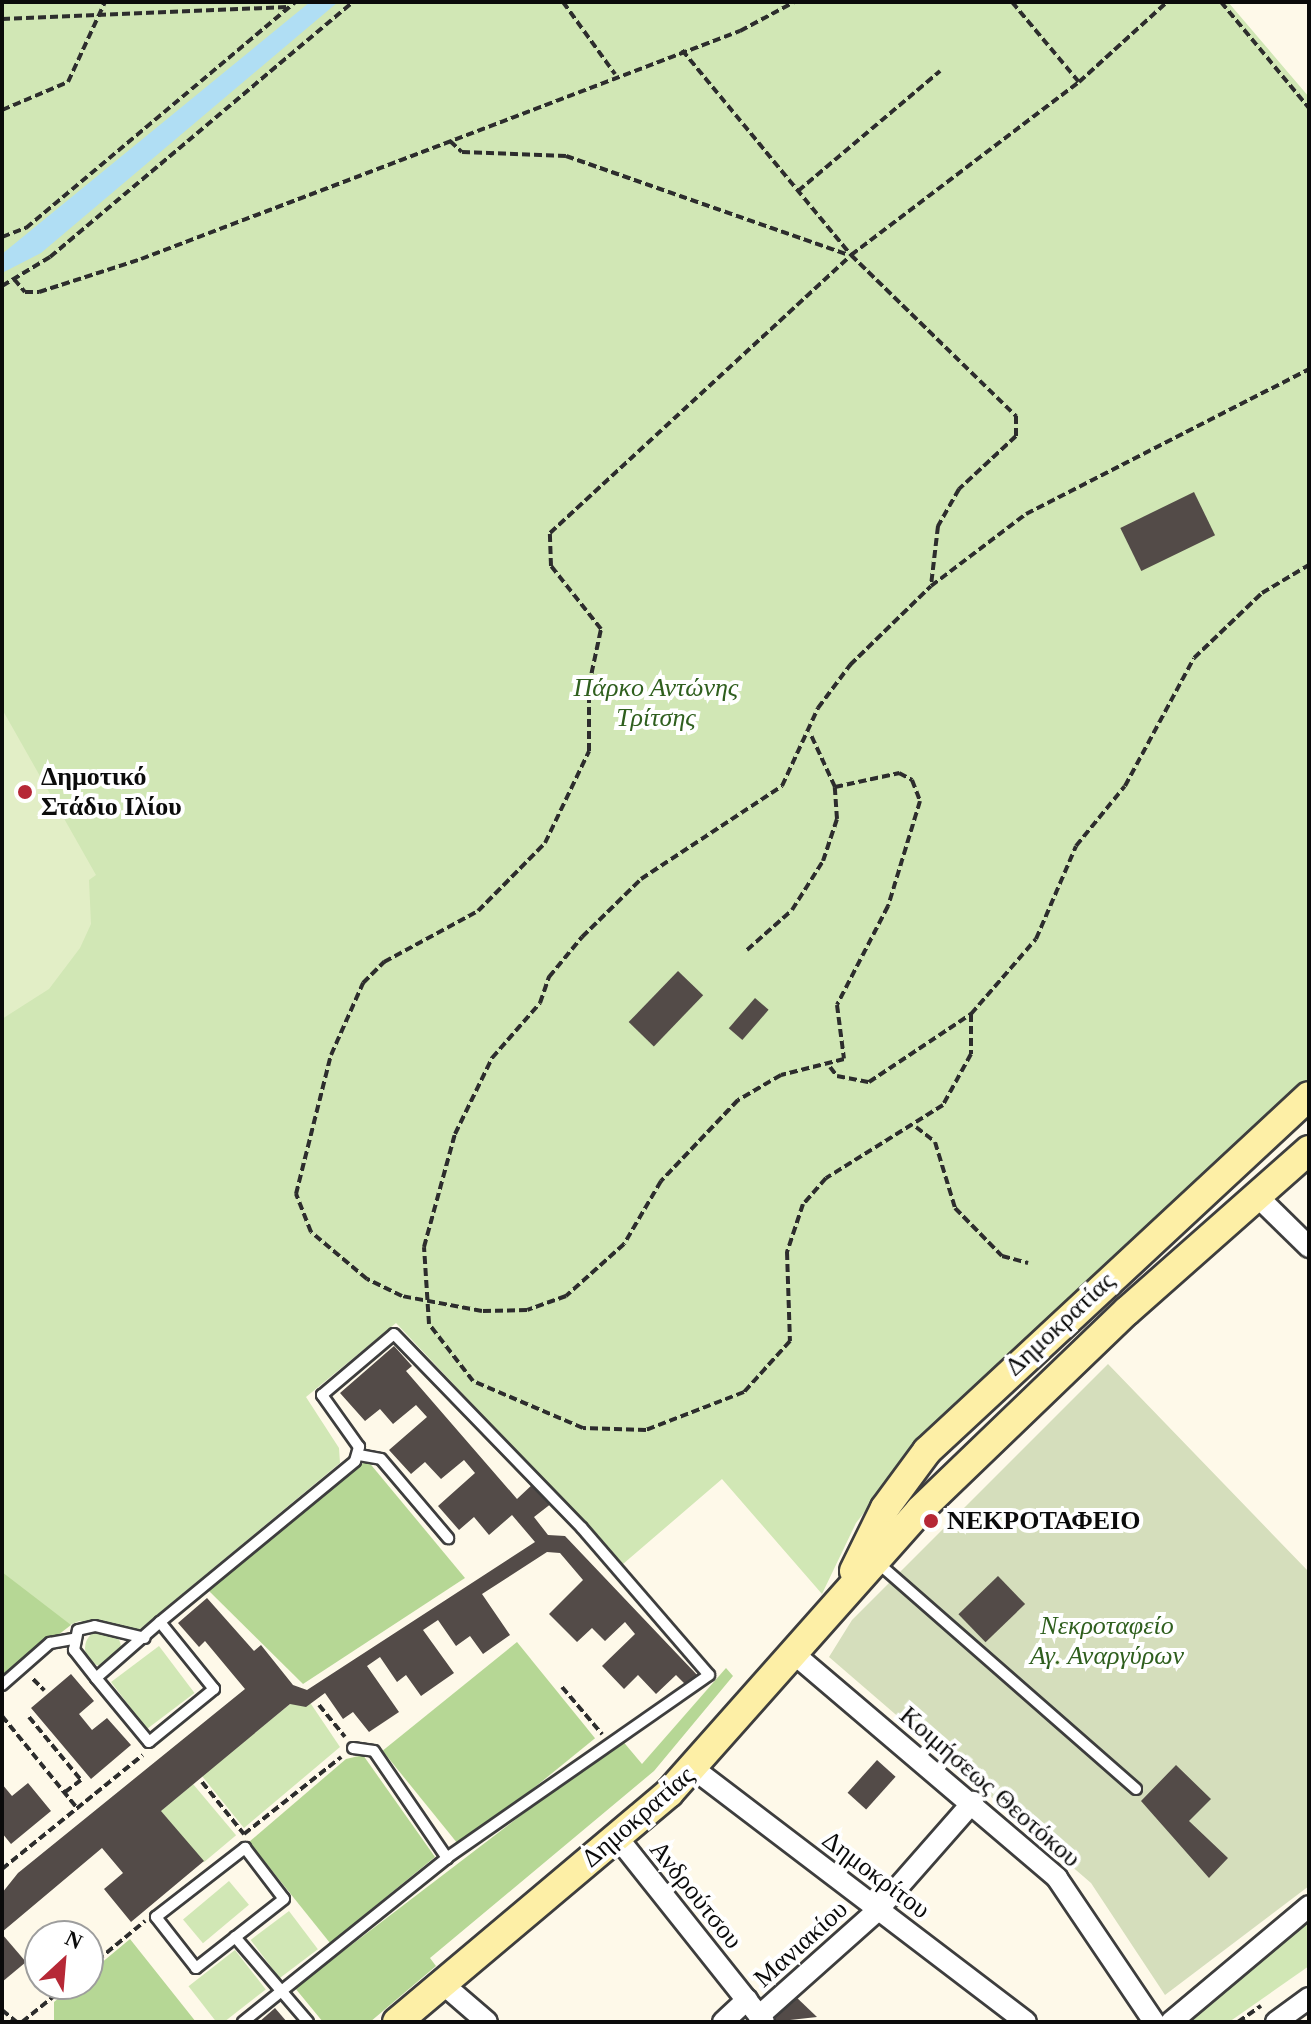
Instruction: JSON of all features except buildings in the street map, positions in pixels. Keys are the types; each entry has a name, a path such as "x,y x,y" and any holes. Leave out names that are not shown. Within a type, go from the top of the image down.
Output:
{"main road":[{"name":"Δημοκρατίας","path":"850,1583 885,1508 935,1443 1309,1096"},
{"name":"Δημοκρατίας","path":"397,2022 694,1769 873,1559 1127,1311 1309,1150"}],"street":[{"path":"1257,1196 1309,1247"},
{"name":"Κοιμήσεως Θεοτόκου","path":"793,1653 973,1802 1067,1889 1154,2022"},
{"name":"Δημοκρίτου","path":"694,1769 1026,2022"},
{"name":"Μανιακίου","path":"723,2022 757,2013 878,1910 973,1802"},
{"name":"Ανδρούτσου","path":"617,1837 757,2013"},
{"path":"1171,2022 1309,1906"},
{"path":"443,1984 487,2022"},
{"path":"1276,2022 1309,1998"}],"lane":[{"path":"243,2022 447,1858 674,1694 699,1688 707,1669 394,1334 322,1395 359,1455 381,1459 448,1538"},
{"path":"96,1678 359,1455"},
{"path":"873,1559 1136,1789"},
{"path":"73,1639 96,1678 149,1742 214,1689 160,1622"},
{"path":"2,1685 50,1643 73,1639 84,1626 145,1638"},
{"path":"353,1748 374,1751 447,1858"},
{"path":"245,1848 284,1899 235,1937 196,1968 156,1917 245,1848"},
{"path":"235,1937 308,2022"}],"path":[{"path":"2,110 68,82 105,2"},
{"path":"2,237 26,228 295,2"},
{"path":"2,286 353,2"},
{"path":"563,2 616,75"},
{"path":"14,279 25,292 54,287 450,141 682,50 740,31 794,2"},
{"path":"1012,2 1079,82"},
{"path":"835,787 899,773 912,780 920,801 888,906 837,1005 844,1059 830,1067 781,1075 738,1100 661,1181 624,1244 566,1296 527,1310 482,1311 379,1287 322,1245 301,1213 296,1194 331,1055 370,973 478,911 545,843 571,795 591,744 589,685 601,637 551,566 546,538 851,255 1079,82 1167,2"},
{"path":"1221,2 1309,108"},
{"path":"2,19 97,18 289,7"},
{"path":"682,50 851,255 1016,416 1016,436 959,489 938,526 931,586"},
{"path":"798,191 940,71"},
{"path":"450,141 462,152 566,156 851,255"},
{"path":"971,1014 974,1036 963,1074 943,1105 915,1127 826,1178 803,1204 787,1252 793,1324 784,1352 744,1392 671,1424 583,1428 492,1392 456,1365 429,1324 421,1295 431,1202 492,1058 596,922 698,837 782,786 850,665 931,586 1026,514 1309,369"},
{"path":"830,1067 837,1076 869,1082 971,1014 1036,939 1076,846 1125,786 1194,658 1262,593 1309,565"},
{"path":"747,950 792,910 823,861 837,819 835,787 810,733"},
{"path":"915,1127 935,1142 955,1208 1002,1256 1028,1263"},
{"path":"20,1681 39,1666"},
{"path":"28,1674 44,1690"},
{"path":"562,1687 608,1742"},
{"path":"202,1782 244,1834 353,1748 319,1705"},
{"path":"2,1716 77,1808"},
{"path":"29,1717 81,1780 64,1793"},
{"path":"3,1867 144,1753 135,1742"},
{"path":"2,2010 20,2022 48,2000"}],"green space":[{"name":"Πάρκο Αντώνης Τρίτσης","path":"2,2 1228,2 1309,97 1309,1081 923,1436 856,1523 822,1594 722,1479 623,1564 396,1323 306,1397 339,1448 340,1463 135,1633 79,1621 52,1633 2,1678"},
{"name":"Δημοτικό Στάδιο Ιλίου","path":"2,709 96,875 89,880 91,924 80,948 49,989 2,1019"},
{"name":"Νεκροταφείο Αγ. Αναργύρων","path":"1108,1364 1309,1572 1309,1886 1165,1995 1091,1883 829,1657 852,1620"},
{"path":"367,1460 465,1578 303,1684 207,1589"},
{"path":"2,1572 71,1625 2,1678"},
{"path":"103,1630 116,1635 121,1648 116,1661 103,1666 90,1661 85,1648 90,1635"},
{"path":"517,1642 595,1738 461,1847 383,1751"},
{"path":"159,1646 195,1693 147,1729 111,1682"},
{"path":"726,1668 733,1676 654,1771 430,1958 436,1966 370,2022 323,2022 295,1988 621,1739 642,1764"},
{"path":"290,1704 311,1704 340,1747 244,1828 202,1776"},
{"path":"363,1755 435,1857 330,1943 249,1842 346,1759"},
{"path":"193,1784 236,1835 204,1862 161,1811"},
{"path":"229,1881 249,1905 203,1943 183,1920"},
{"path":"289,1911 318,1949 280,1978 251,1940"},
{"path":"1309,1918 1309,1966 1229,2022 1188,2022"},
{"path":"130,1939 196,2022 54,2022 56,2000 104,2000 104,1961"},
{"path":"235,1950 266,1989 224,2022 216,2022 189,1986"}],"water":[{"path":"310,2 338,2 41,253 2,273 2,254"}],"place":[{"name":"Δημοτικό Στάδιο Ιλίου","path":"25,792"},
{"name":"ΝΕΚΡΟΤΑΦΕΙΟ","path":"931,1521"}]}
